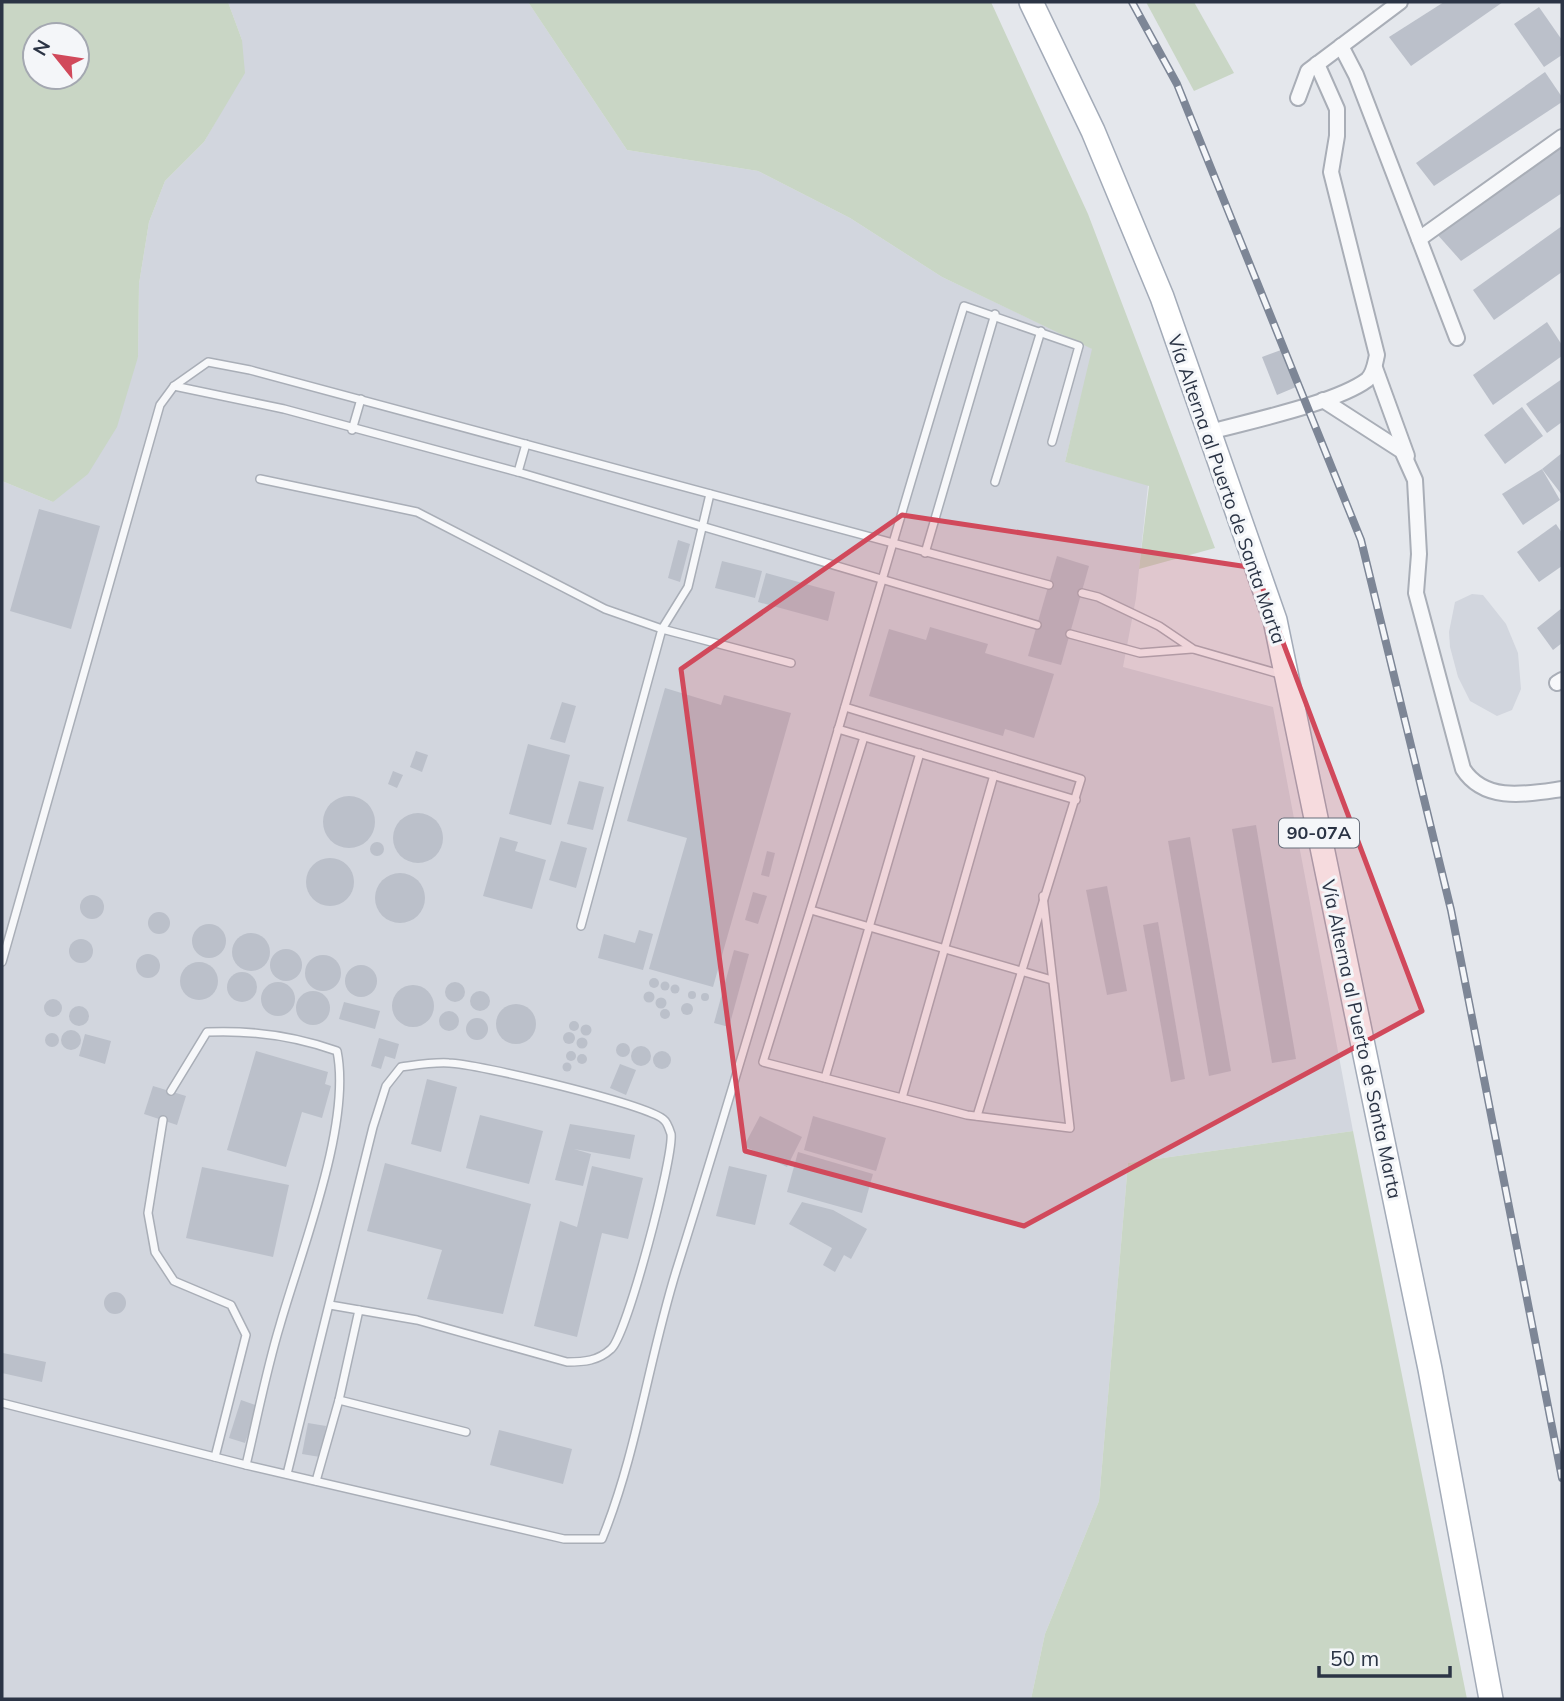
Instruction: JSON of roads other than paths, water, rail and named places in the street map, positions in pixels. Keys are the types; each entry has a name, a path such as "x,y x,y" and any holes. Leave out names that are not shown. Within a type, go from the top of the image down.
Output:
{"main road":[{"name":"Vía Alterna al Puerto de Santa Marta","path":"1031,2 1129,215 1210,432 1275,620 1430,1369 1491,1699"}],"street":[{"path":"1298,98 1308,71 1393,4"},
{"path":"1341,46 1356,75 1457,338"},
{"path":"1210,432 1323,400 1368,379 1375,368 1377,355 1331,172 1337,135 1337,109 1317,64"},
{"path":"1419,239 1562,137"},
{"path":"1375,368 1415,480 1419,554 1416,593 1463,769 1481,789 1500,793 1528,794 1562,789"},
{"path":"1323,400 1402,451 1409,460"}],"lane":[{"path":"2,1404 246,1465 564,1539 602,1538 623,1486 671,1287 733,1091 964,306 995,314 1079,346 1052,442"},
{"path":"925,553 995,314"},
{"path":"995,482 1041,331"},
{"path":"2,962 160,405 174,386 208,362 362,399 1049,585"},
{"path":"174,386 284,410 518,472 1037,625"},
{"path":"352,430 362,399"},
{"path":"518,472 526,444"},
{"path":"260,479 417,512 605,609 663,629 791,663"},
{"path":"581,926 663,629 688,587 710,494"},
{"path":"1082,593 1098,597 1159,625 1193,649 1287,676"},
{"path":"1070,634 1140,653 1193,649"},
{"path":"845,707 1079,777 1082,781 1043,896 976,1116"},
{"path":"838,729 1076,800"},
{"path":"864,737 763,1062 976,1116 1070,1128 1043,896"},
{"path":"825,1078 920,753"},
{"path":"902,1098 994,775"},
{"path":"811,910 1052,980"},
{"path":"171,1091 207,1032 236,1030 298,1037 337,1051 342,1075 337,1124 279,1328 246,1465"},
{"path":"287,1474 373,1126 386,1086 401,1067 451,1063 615,1101 647,1110 665,1120 671,1136 661,1190 627,1319 613,1348 591,1362 567,1362 416,1320 330,1305"},
{"path":"163,1120 148,1213 155,1252 174,1281 231,1305 246,1335 215,1457"},
{"path":"316,1481 339,1400 359,1310"},
{"path":"339,1400 466,1432"}],"railway":[{"path":"1132,2 1177,84 1361,540 1451,910 1562,1478"}]}
